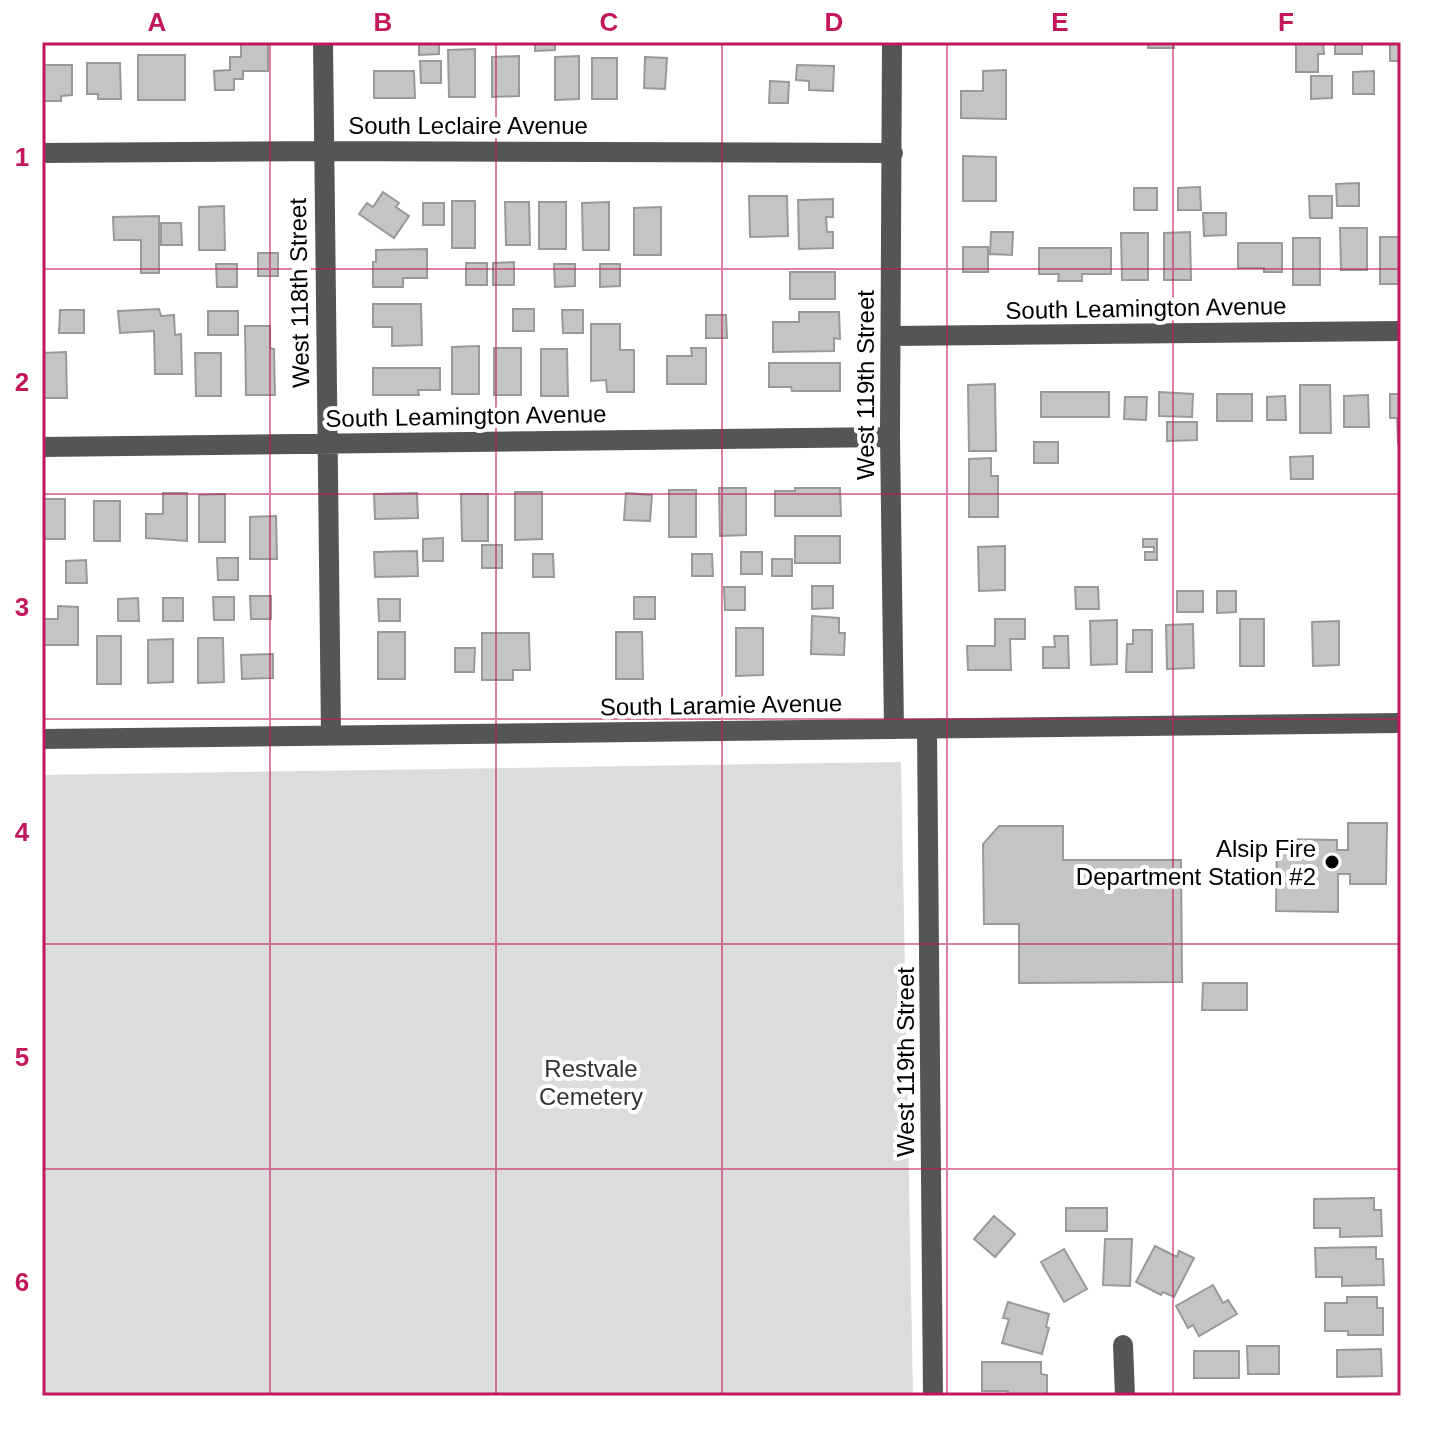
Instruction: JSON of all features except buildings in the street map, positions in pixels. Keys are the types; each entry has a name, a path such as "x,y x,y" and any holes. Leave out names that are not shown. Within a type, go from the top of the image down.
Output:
{"street":[{"name":"West 118th Street","path":"323,42 331,735"},
{"name":"West 119th Street","path":"892,42 890,437 894,729"},
{"name":"South Leclaire Avenue","path":"42,153 893,153"},
{"name":"South Leamington Avenue","path":"891,336 1401,331"},
{"name":"South Leamington Avenue","path":"42,447 890,437"},
{"name":"South Laramie Avenue","path":"42,739 1401,723"},
{"name":"West 119th Street","path":"927,729 933,1396"},
{"path":"1123,1345 1125,1396"}],"green space":[{"name":"Restvale Cemetery","path":"901,762 913,1396 42,1396 42,775"}],"place":[{"name":"Alsip Fire Department Station #2","path":"1332,862"}]}
